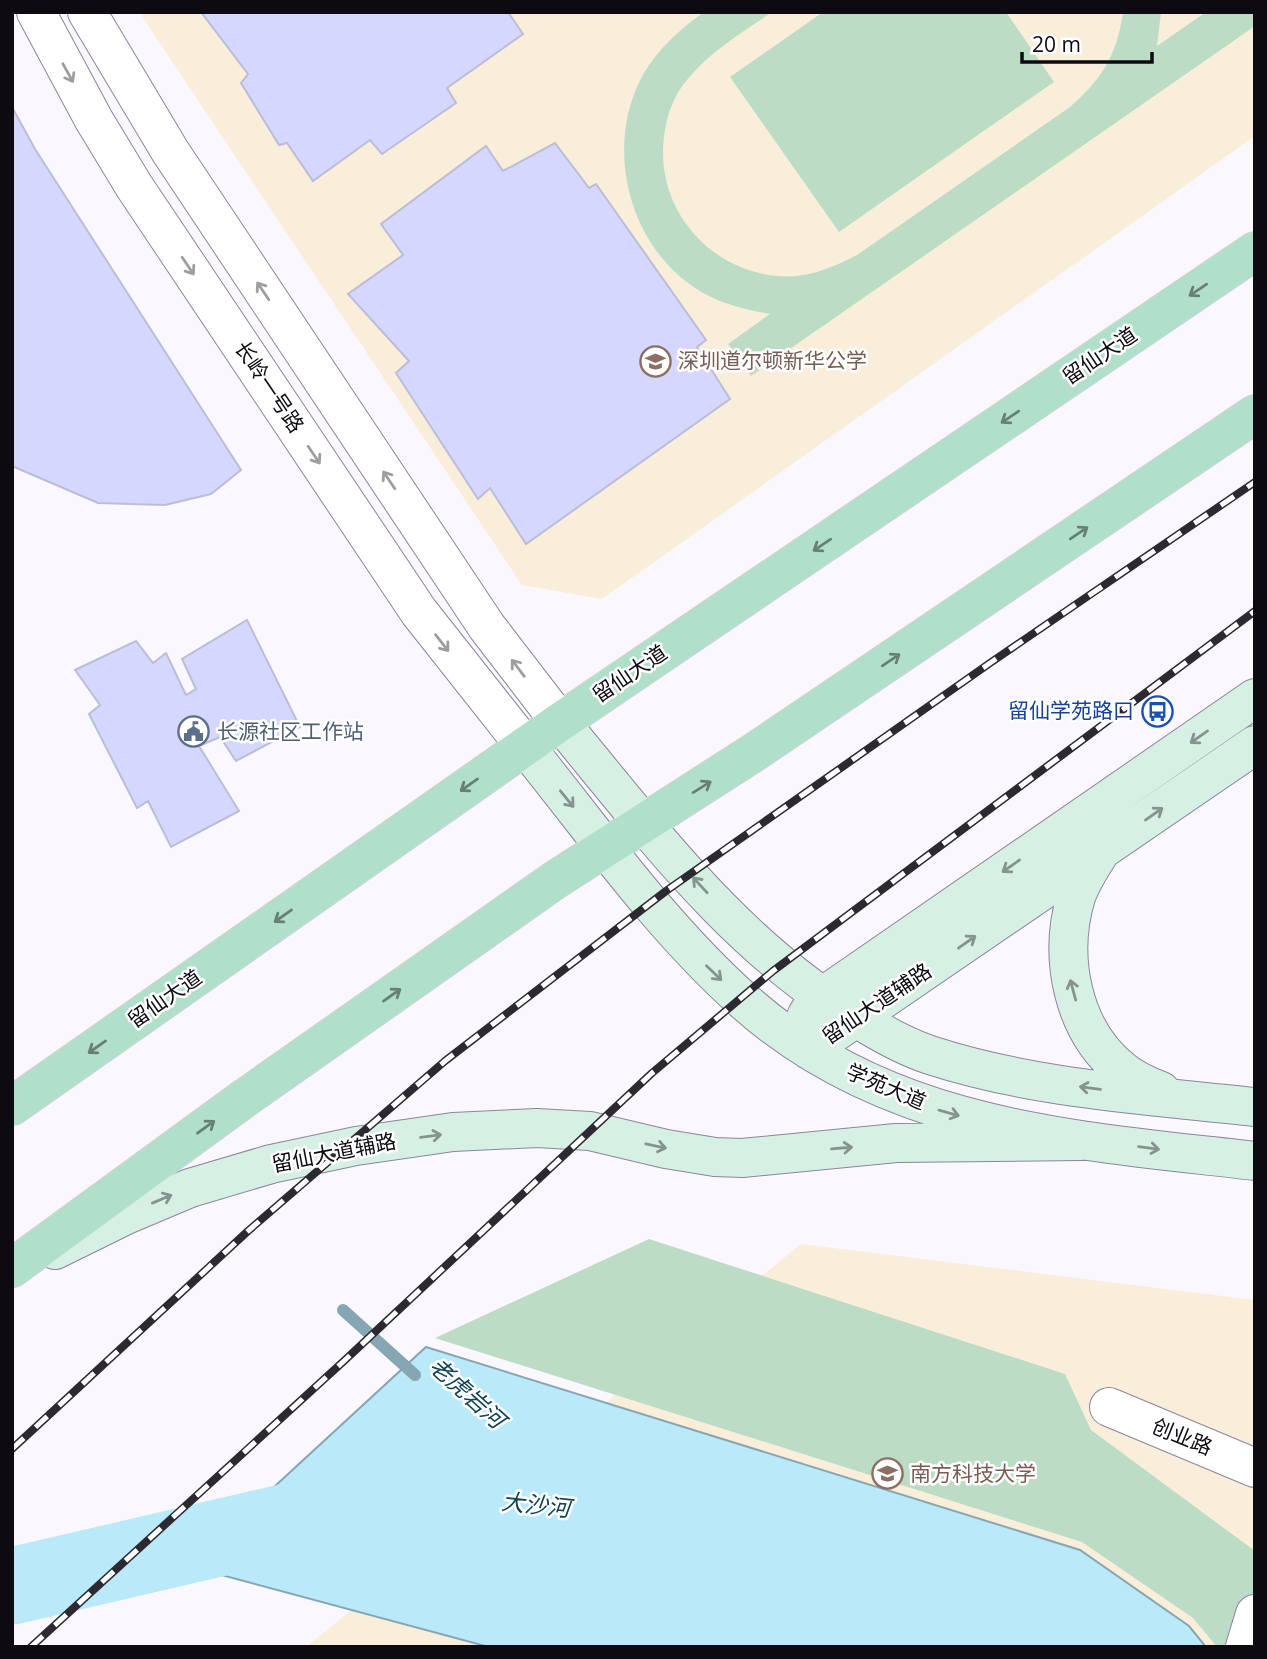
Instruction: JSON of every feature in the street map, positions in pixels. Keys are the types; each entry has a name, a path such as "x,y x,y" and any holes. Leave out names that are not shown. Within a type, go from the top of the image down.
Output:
{"main road":[{"name":"留仙大道","path":"12,1106 525,746 1255,251"},
{"path":"12,1269 242,1100 555,880 757,751 1255,414"},
{"name":"留仙大道辅路","path":"1255,698 822,997 811,1007 805,1018 803,1034 809,1050 1255,745"},
{"path":"560,722 644,823 761,947 822,997 890,1038 928,1055 978,1069 1093,1089 1255,1107"},
{"name":"学苑大道","path":"525,746 658,912 709,968 747,1004 809,1050 870,1084 917,1103 972,1119 1081,1140 1255,1161"},
{"path":"1102,850 1076,897 1070,925 1068,955 1071,983 1079,1009 1089,1031 1103,1051 1122,1070 1143,1084 1186,1099"},
{"name":"留仙大道辅路","path":"12,1269 126,1214 190,1188 271,1164 356,1146 453,1132 537,1128 590,1131 715,1157 775,1156 896,1143 1081,1140"}],"street":[{"name":"长岭一号路","path":"36,12 94,120 134,186 419,612 525,746"},
{"path":"87,12 170,151 472,604 560,722"},
{"name":"创业路","path":"1109,1407 1255,1468"},
{"path":"1245,1647 1255,1614"}],"shaded area":[{"name":"深圳道尔顿新华公学","path":"139,12 1255,12 1255,136 602,599 522,585"},
{"name":"南方科技大学","path":"801,1244 1255,1300 1255,1647 306,1647"}],"green space":[{"path":"704,12 772,12 710,57 688,78 679,91 665,130 663,157 667,182 675,206 706,246 751,271 777,276 818,272 857,255 1070,107 1091,86 1106,65 1117,41 1123,12 1161,12 1157,46 1206,12 1255,12 1255,26 751,376 728,344 770,314 709,296 682,278 659,255 642,228 631,198 625,166 625,134 631,102 644,73 656,55"},
{"path":"823,12 1006,12 1054,82 839,232 730,77"},
{"path":"649,1239 1065,1374 1091,1430 1255,1551 1255,1647 1217,1647 1193,1618 1082,1542 435,1338"}],"water":[{"path":"426,1347 1080,1550 1189,1626 1206,1647 489,1647 188,1566"}],"building":[{"path":"201,12 508,12 523,34 447,88 456,103 382,154 370,140 313,181 287,143 279,145 241,83 248,74"},
{"path":"12,107 35,149 241,470 211,494 165,505 98,503 12,466"},
{"path":"555,143 589,188 596,184 706,340 697,347 730,399 526,544 490,488 478,499 396,373 409,361 348,294 403,255 381,224 486,146 503,171"},
{"name":"长源社区工作站","path":"247,620 300,727 236,761 220,737 199,746 239,811 171,847 148,801 137,808 89,714 100,705 75,670 136,641 153,663 166,653 186,695 196,689 182,659"}],"waterway":[{"name":"老虎岩河","path":"343,1310 415,1375"},
{"name":"大沙河","path":"12,1586 322,1514"}],"railway":[{"path":"12,1449 248,1231 445,1061 666,891 990,663 1255,482"},
{"path":"31,1647 345,1360 652,1073 773,971 1255,611"}],"place":[{"name":"深圳道尔顿新华公学","path":"655,361"},
{"name":"留仙学苑路口","path":"1157,711"},
{"name":"长源社区工作站","path":"194,732"},
{"name":"南方科技大学","path":"887,1474"}]}
